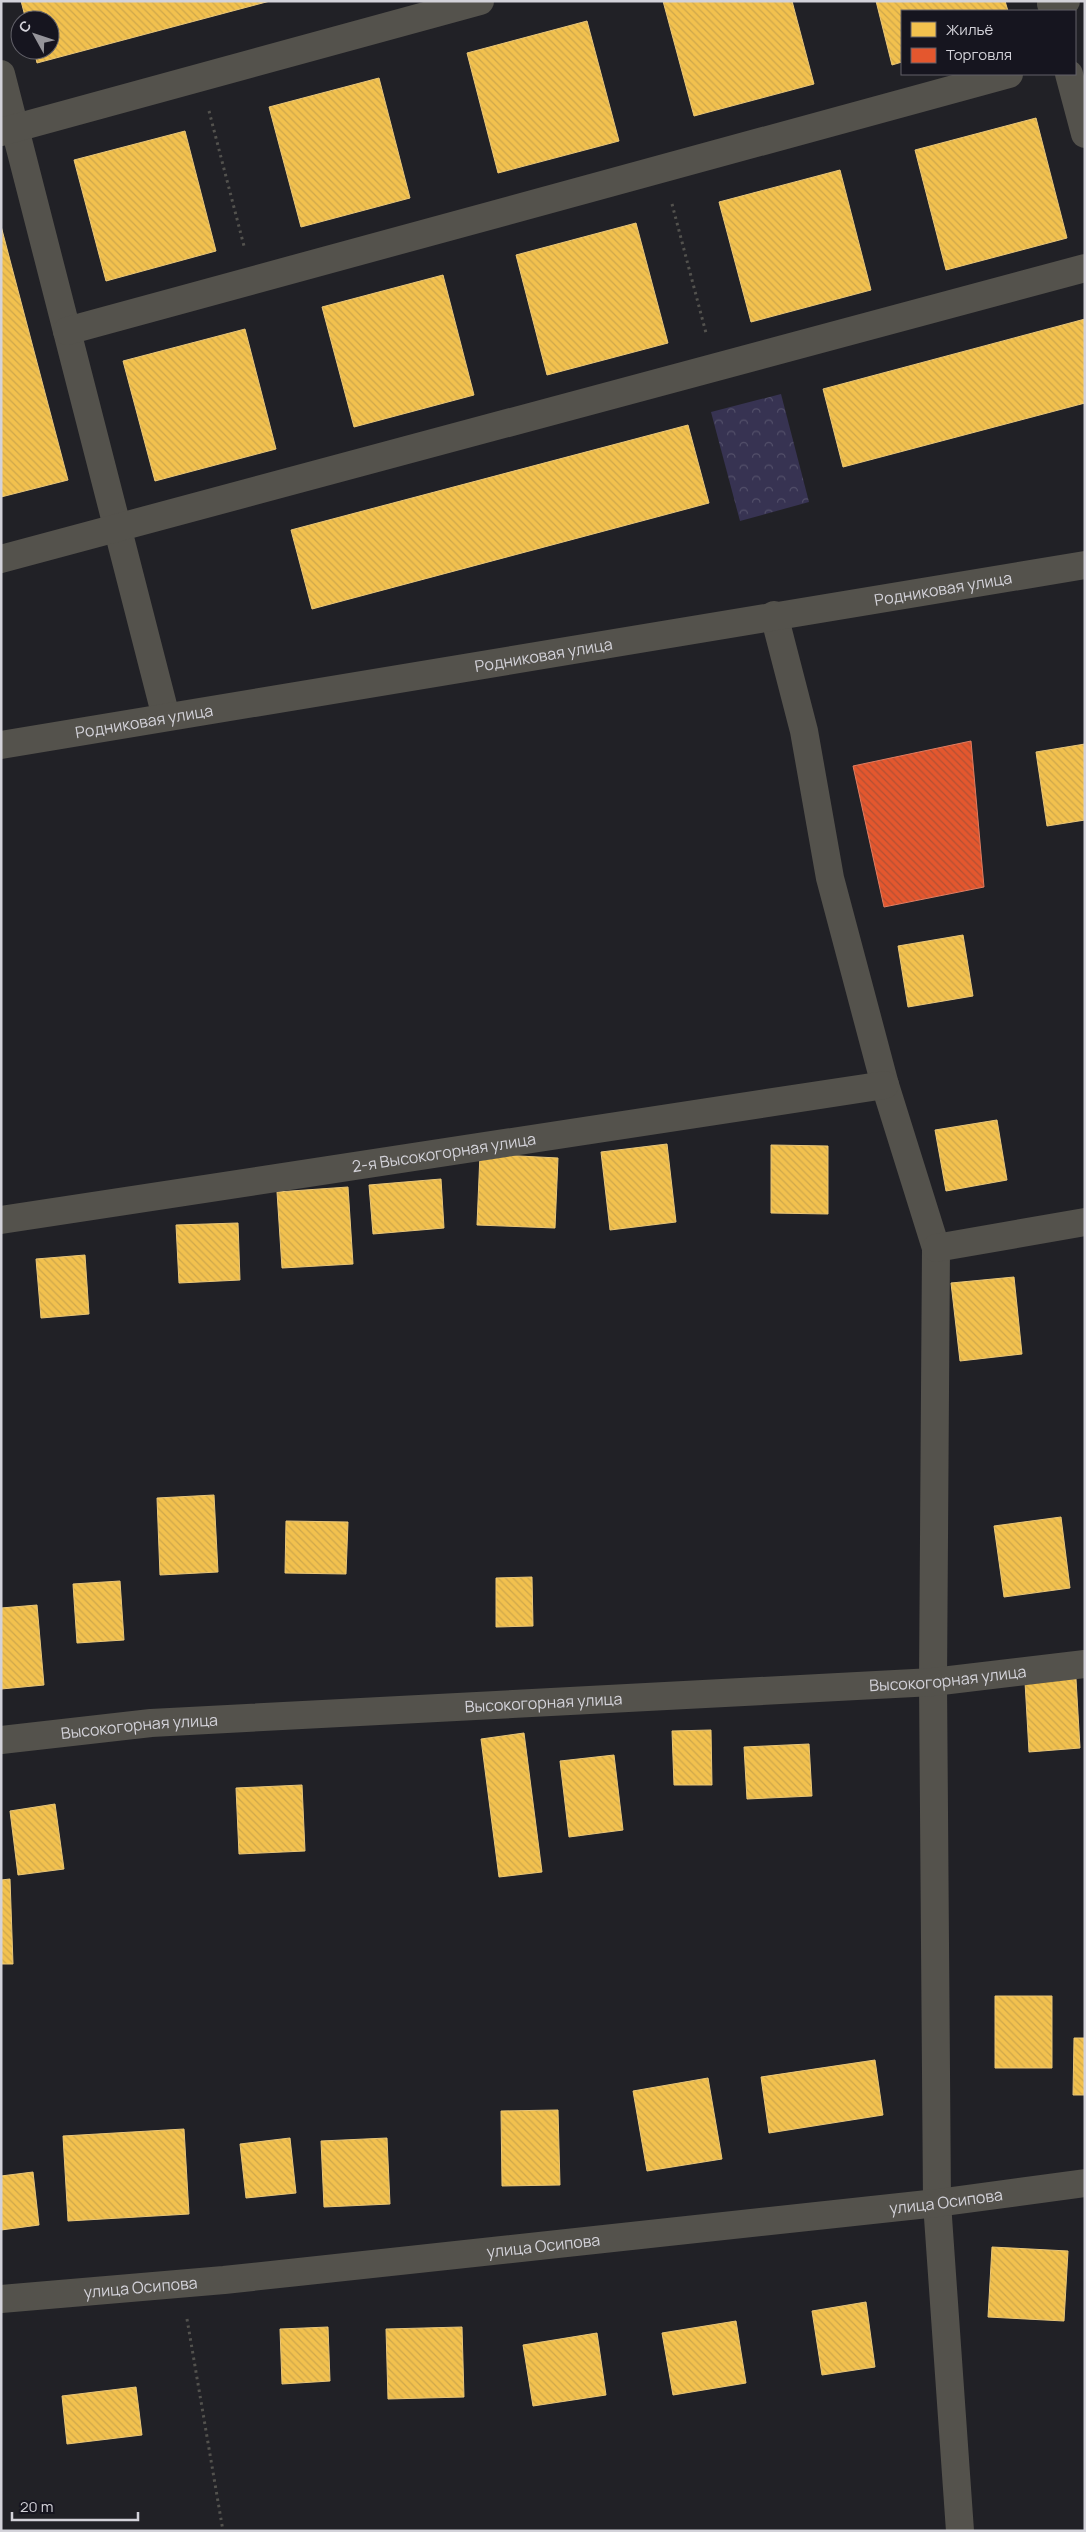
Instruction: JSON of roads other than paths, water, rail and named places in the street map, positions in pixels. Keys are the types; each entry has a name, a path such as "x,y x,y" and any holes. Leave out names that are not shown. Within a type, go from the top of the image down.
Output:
{"street":[{"path":"8,130 480,1"},
{"path":"1,74 8,130 67,331 166,718"},
{"path":"67,331 1005,75"},
{"path":"1069,75 1085,134"},
{"path":"1,559 1085,268"},
{"name":"Родниковая улица","path":"1,745 1085,564"},
{"path":"774,615 804,730 830,878 885,1085 936,1248 933,1682 937,2203 960,2531"},
{"name":"2-я Высокогорная улица","path":"1,1220 885,1085"},
{"path":"936,1248 1085,1222"},
{"name":"Высокогорная улица","path":"1,1740 151,1722 933,1682 1085,1664"},
{"name":"улица Осипова","path":"1,2299 181,2284 937,2203 1085,2183"}]}
